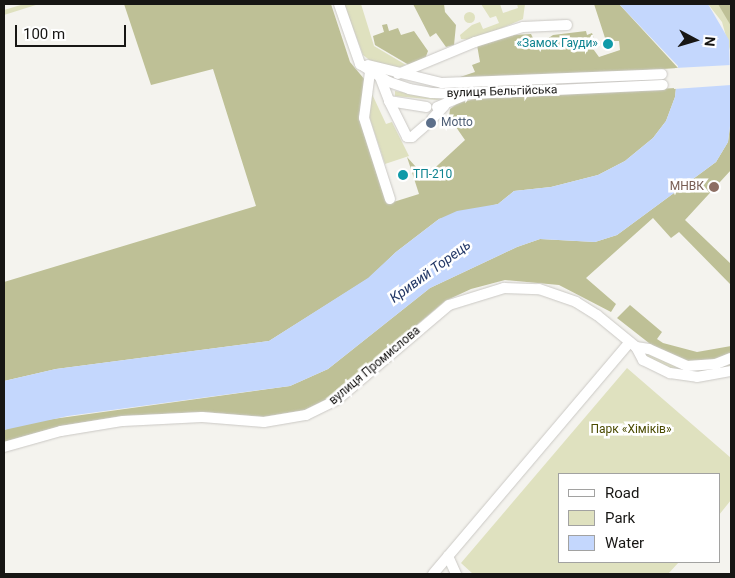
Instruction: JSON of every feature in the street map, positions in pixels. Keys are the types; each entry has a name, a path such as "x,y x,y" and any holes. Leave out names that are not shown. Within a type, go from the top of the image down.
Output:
{"street":[{"path":"339,4 360,64 375,75 407,137 412,137 429,122 436,107"},
{"path":"398,74 475,42 523,27 567,25"},
{"name":"вулиця Бельгійська","path":"355,54 372,67 422,80 466,84 662,79 470,94 419,91 375,75"},
{"path":"375,75 364,118 390,199"},
{"path":"389,101 436,107 470,94"},
{"name":"вулиця Промислова","path":"4,447 62,431 123,421 195,417 257,422 312,414 337,400 449,305 504,288 539,289 563,296 597,315 633,345 643,360 679,375 709,376 731,371"},
{"path":"433,574 633,345 649,349 687,366 716,364 731,358"},
{"path":"448,556 456,574"}],"green space":[{"path":"24,4 39,4 4,15 4,10"},
{"path":"124,4 331,4 350,62 365,80 359,118 387,204 419,194 407,157 425,177 465,140 449,117 450,109 458,103 479,98 676,88 675,97 666,121 653,138 625,161 598,175 551,187 514,191 498,204 439,219 396,252 369,278 269,341 56,369 4,381 4,282 256,206 213,69 151,85"},
{"path":"344,4 361,4 374,46 406,65 395,69 372,62 363,55"},
{"path":"413,4 444,4 445,12 456,25 454,45 446,47 436,33 430,37"},
{"path":"481,4 500,4 503,13 518,8 517,4 525,4 523,19 474,40 461,39 460,35 472,25 480,22 483,29 499,23 496,16 490,18"},
{"path":"594,4 619,4 678,68 525,78 457,78 475,72 472,65 480,62 477,45 514,35 531,34 537,46 553,35 586,31 587,35 592,33 596,45 591,46 599,57 620,50 619,41 606,41"},
{"path":"708,4 731,4 731,54 722,22"},
{"path":"718,4 731,4 731,26"},
{"path":"467,12 471,12 474,17 473,21 467,22 464,19 464,15"},
{"path":"387,24 389,31 398,28 401,35 414,31 428,51 425,59 409,65 375,45 373,36 384,32 382,25"},
{"path":"395,91 444,98 437,100 395,96"},
{"path":"372,94 386,124 392,122 409,156 385,164 367,110"},
{"path":"731,118 731,170 685,220 731,264 731,285 679,232 671,238 653,218 586,278 616,304 611,312 559,285 505,280 471,289 445,301 333,396 305,410 263,417 203,412 122,416 61,426 4,442 4,430 24,423 290,386 328,369 430,288 517,247 540,239 595,242 617,235 716,162 728,142"},
{"path":"630,305 662,332 657,339 663,343 697,352 731,346 731,354 697,364 663,354 617,318"},
{"path":"645,352 731,361 731,367 718,371 679,373 645,357"},
{"name":"Парк «Хіміків»","path":"627,368 731,458 731,500 720,514 720,473 558,473 558,563 678,563 668,574 473,574 461,563"}],"water":[{"name":"Кривий Торець","path":"619,4 708,4 729,40 731,118 728,142 716,162 617,235 595,242 540,239 517,247 430,288 328,369 290,386 68,416 4,430 4,381 56,369 269,341 368,278 396,252 439,219 457,211 498,204 514,191 551,187 598,175 625,161 653,138 666,121 675,97 678,66"}],"pier":[{"path":"731,65 731,85 674,89 675,68"}],"place":[{"name":"«Замок Гауди»","path":"608,44"},
{"name":"Motto","path":"431,123"},
{"name":"ТП-210","path":"403,175"},
{"name":"МНВК","path":"714,187"}]}
